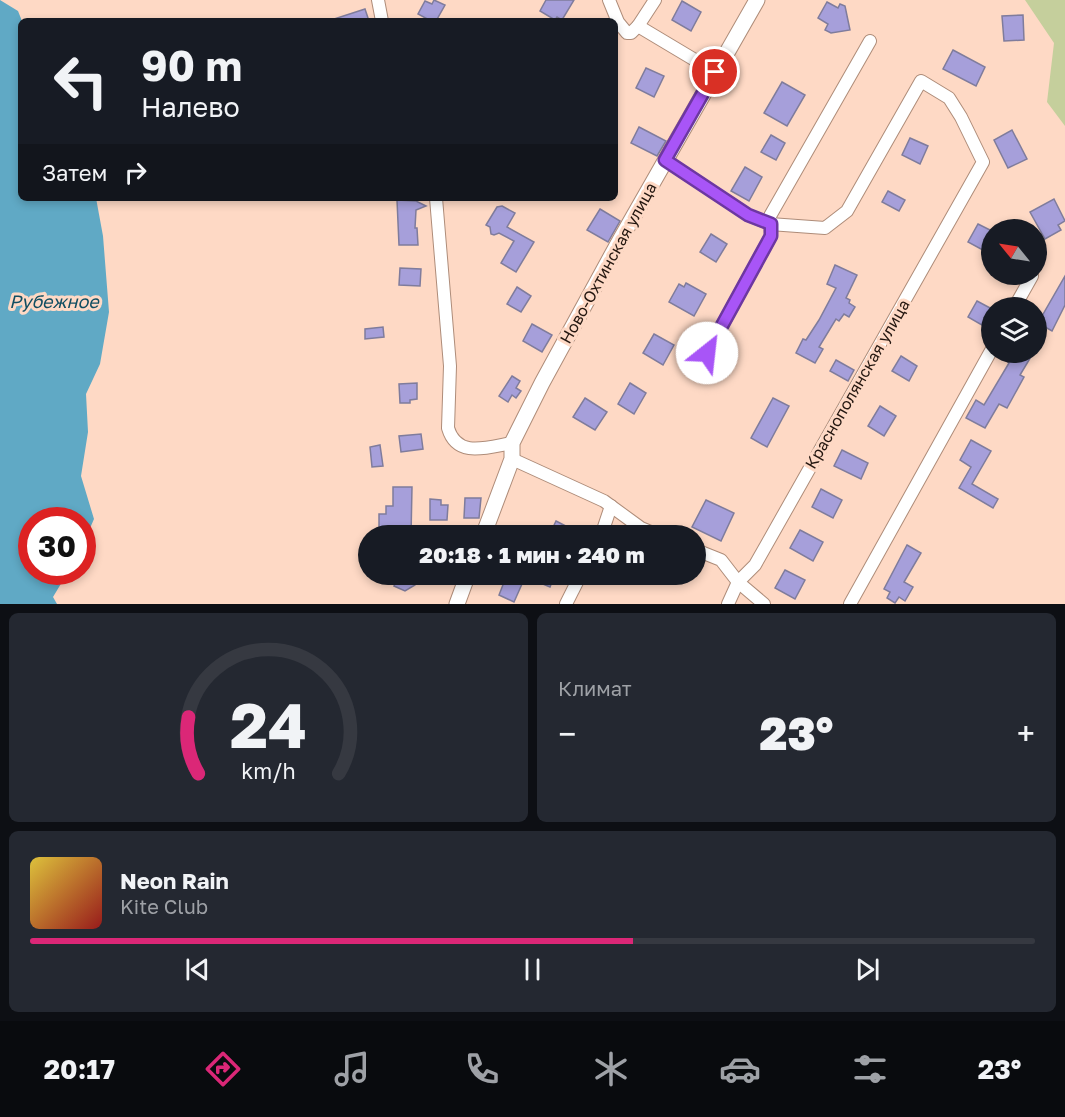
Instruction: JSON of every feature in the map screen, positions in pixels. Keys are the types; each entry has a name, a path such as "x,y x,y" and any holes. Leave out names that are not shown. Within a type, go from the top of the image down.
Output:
{"street":[{"path":"378,0 381,18"},
{"path":"609,0 617,18"},
{"path":"618,19 622,28 631,33 655,0"},
{"name":"Ново-Охтинская улица","path":"487,525 512,459 512,443 614,250 757,0"},
{"path":"638,26 715,72"},
{"path":"707,353 771,236 770,216 870,40"},
{"name":"Краснополянская улица","path":"728,604 738,582 755,565 983,162 949,98 921,81 847,211 825,228 771,224"},
{"path":"665,160 748,215 771,224"},
{"path":"436,201 450,366 448,428 450,436 454,442 467,449 512,443"},
{"path":"850,604 984,363"},
{"path":"512,459 604,501 637,525"},
{"path":"605,525 611,506"},
{"path":"706,554 721,560 738,582 764,604"},
{"path":"457,604 464,585"},
{"path":"566,604 576,585"}],"green space":[{"path":"1025,0 1065,0 1065,126 1047,102 1054,43"}],"water":[{"name":"Рубежное","path":"0,0 18,11 21,18 18,18 18,201 97,201 103,236 109,312 100,364 86,394 88,432 81,476 90,507 18,507 18,585 60,585 53,597 57,604 0,604"}],"building":[{"path":"434,0 445,5 438,18 425,18 418,14 425,1 432,4"},
{"path":"546,0 574,0 563,18 552,18 540,11"},
{"path":"682,1 701,12 691,31 672,20"},
{"path":"827,2 838,8 840,4 845,6 850,30 831,33 825,30 828,24 818,18"},
{"path":"365,9 368,18 337,18"},
{"path":"1023,15 1024,40 1004,41 1002,16"},
{"path":"953,50 985,67 976,86 943,69"},
{"path":"646,68 664,76 654,97 636,88"},
{"path":"782,82 805,95 787,126 764,113"},
{"path":"639,127 666,141 657,156 631,143"},
{"path":"1012,130 1027,159 1008,168 994,140"},
{"path":"771,135 785,143 776,160 761,152"},
{"path":"910,138 928,146 920,164 902,155"},
{"path":"745,167 762,177 749,201 731,191"},
{"path":"888,191 905,200 899,211 882,202"},
{"path":"1054,199 1065,221 1058,225 1061,230 1047,238 1047,219 1034,219 1030,212"},
{"path":"397,201 416,201 426,206 416,210 415,228 417,228 418,245 399,245"},
{"path":"502,206 515,213 507,227 534,242 516,272 501,263 514,241 499,233 491,234 490,227 486,225 497,207"},
{"path":"600,209 620,221 608,242 587,230"},
{"path":"978,224 981,226 981,249 968,242"},
{"path":"711,234 727,244 716,262 700,252"},
{"path":"835,265 857,275 846,298 855,307 849,317 844,314 839,321 836,319 819,347 823,349 815,363 796,353 803,339 806,340 819,320 836,288 827,284"},
{"path":"400,268 421,269 420,286 399,285"},
{"path":"1065,276 1065,305 1052,331 1047,328 1047,307"},
{"path":"686,283 706,294 694,316 669,302 679,284 684,287"},
{"path":"517,287 531,296 521,312 507,304"},
{"path":"977,301 981,303 981,325 968,317"},
{"path":"532,324 552,335 542,352 523,341"},
{"path":"383,327 384,337 365,339 365,329"},
{"path":"654,334 674,345 663,365 643,353"},
{"path":"901,356 917,366 909,381 892,371"},
{"path":"836,360 854,370 848,381 830,371"},
{"path":"1009,363 1027,363 1020,375 1024,377 1007,408 999,404 985,428 966,418 976,400 984,405"},
{"path":"512,376 520,381 516,388 521,391 516,398 512,395 508,402 499,396"},
{"path":"417,383 417,399 410,400 410,403 400,403 399,384"},
{"path":"630,383 646,393 634,414 618,404"},
{"path":"585,398 607,412 595,430 573,417"},
{"path":"773,398 789,406 767,447 751,438"},
{"path":"880,406 896,416 884,436 868,426"},
{"path":"421,434 423,449 401,452 399,436"},
{"path":"971,440 991,451 972,484 998,499 993,508 959,488 971,467 960,460"},
{"path":"380,445 383,466 372,467 370,447"},
{"path":"842,450 868,463 861,479 834,466"},
{"path":"393,487 412,487 411,525 379,525 379,514 386,514 386,506 393,506"},
{"path":"821,489 842,500 833,518 812,507"},
{"path":"465,498 481,498 479,518 464,518"},
{"path":"430,499 441,500 441,505 448,505 447,520 430,520"},
{"path":"706,500 734,513 721,541 706,534 706,525 693,525"},
{"path":"800,530 823,542 813,561 790,548"},
{"path":"907,545 921,553 904,582 913,587 905,601 899,597 895,603 887,598 890,592 884,589"},
{"path":"785,570 805,580 795,599 775,588"},
{"path":"394,585 415,585 405,591"},
{"path":"503,585 522,585 514,602 499,595"}],"route":[{"path":"707,353 771,236 771,224 748,215 665,160 715,72"}]}
